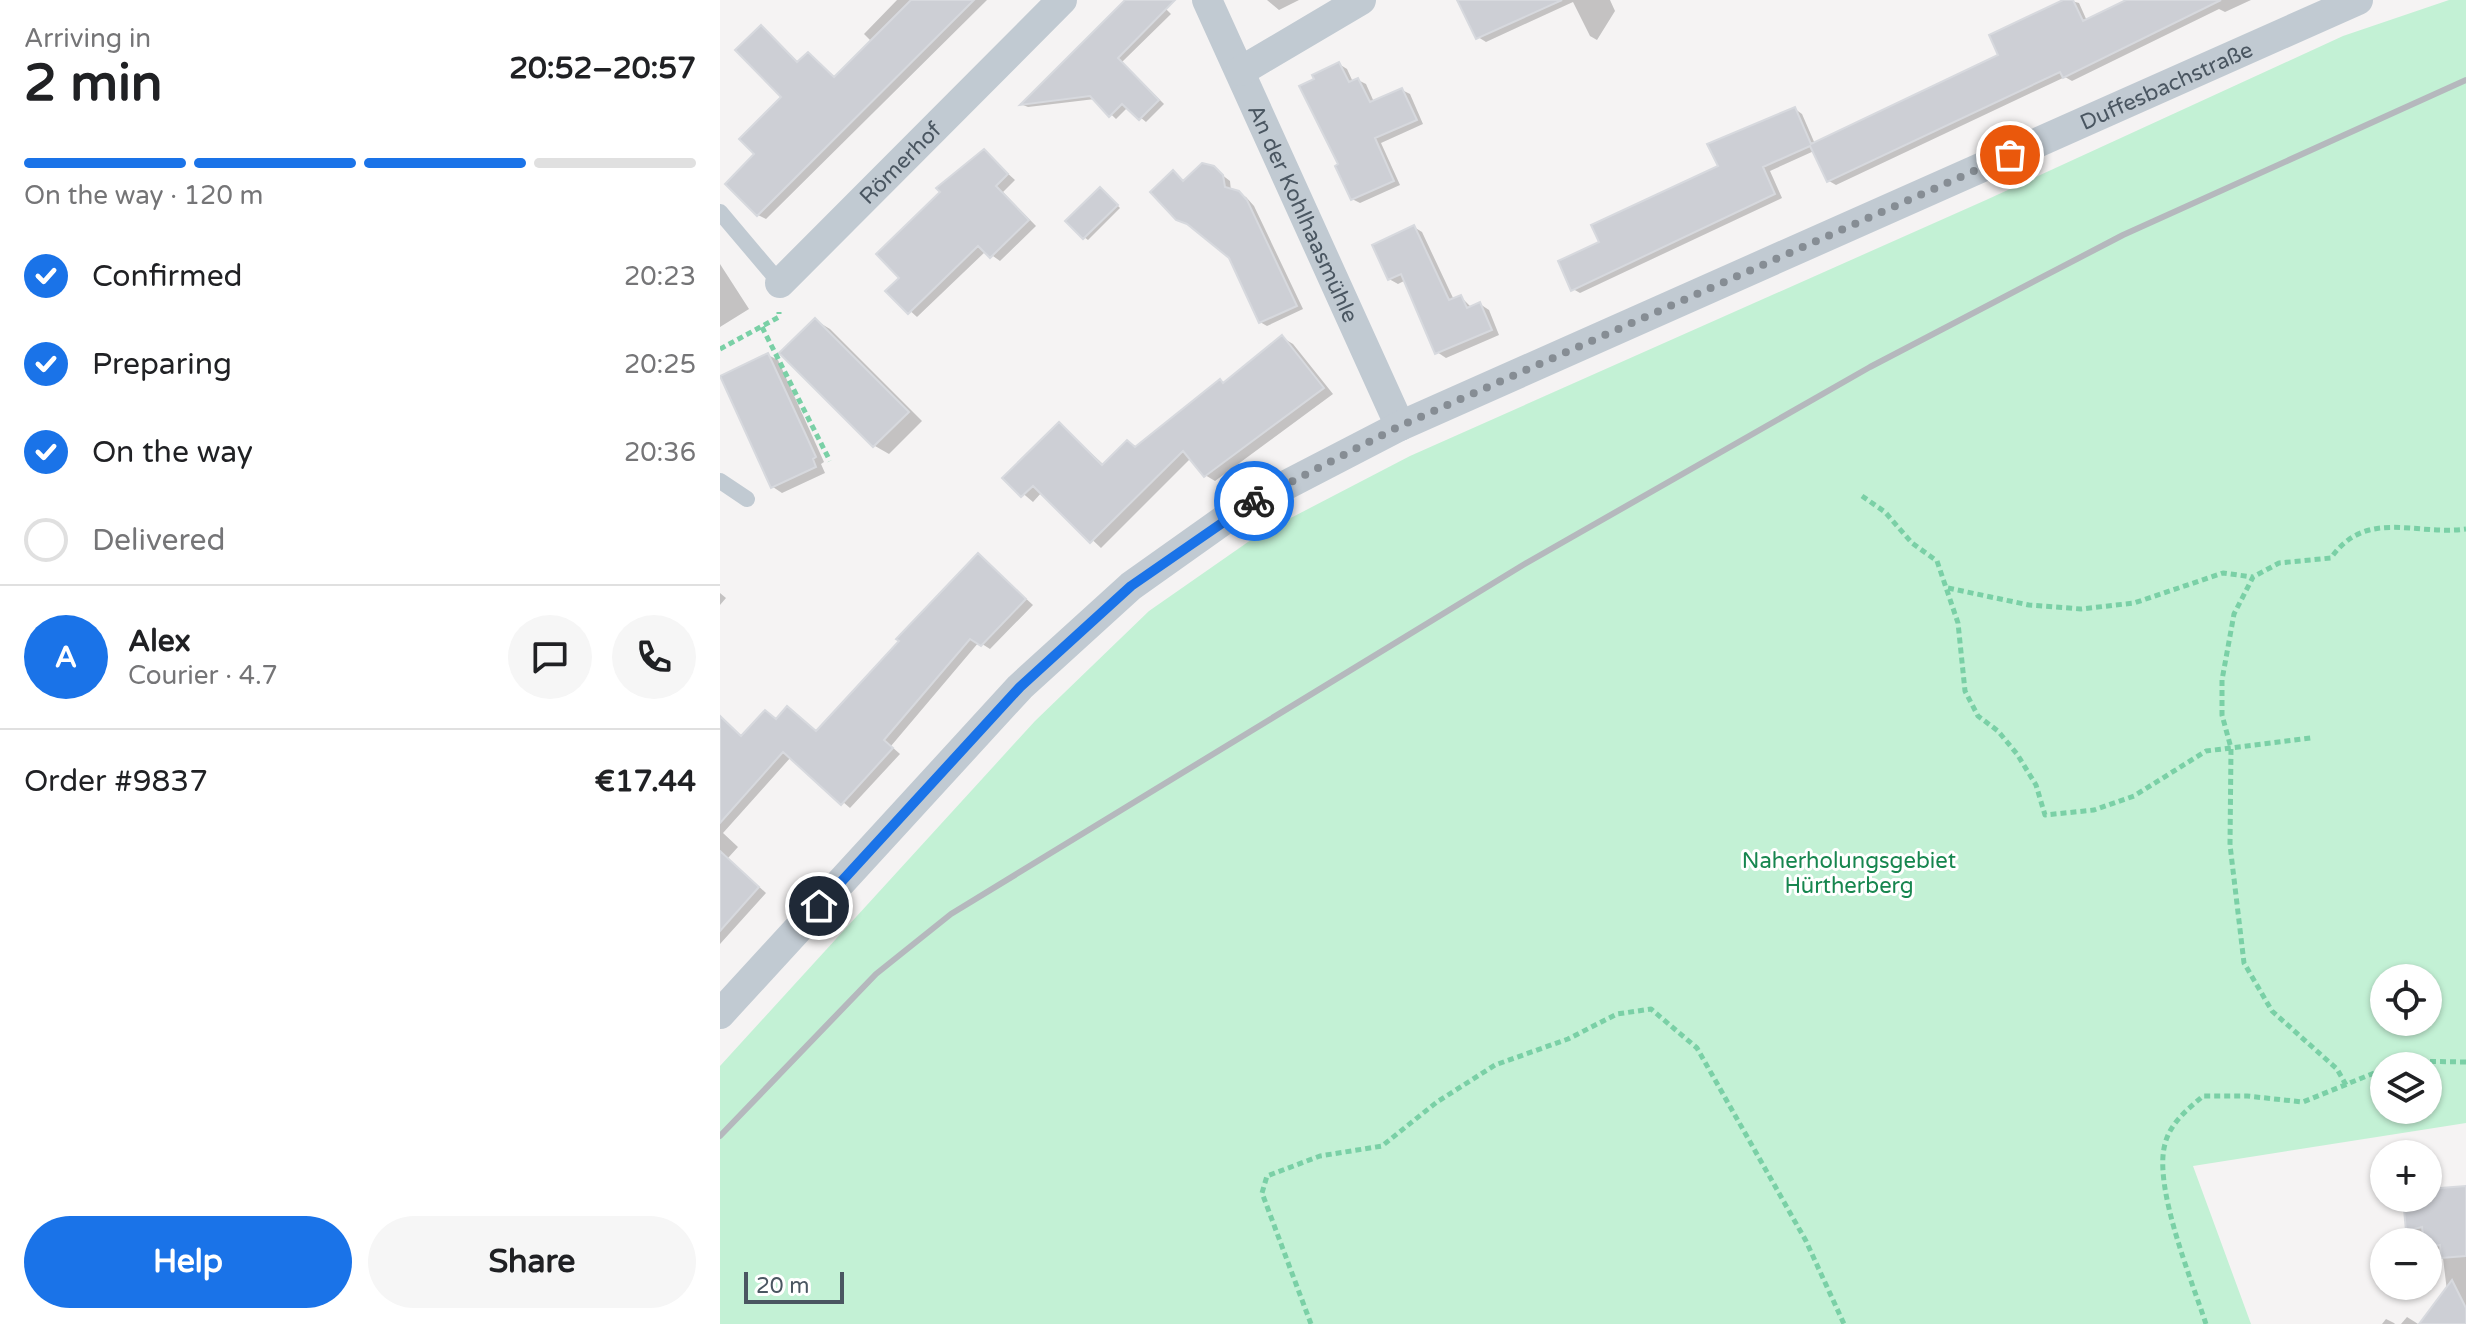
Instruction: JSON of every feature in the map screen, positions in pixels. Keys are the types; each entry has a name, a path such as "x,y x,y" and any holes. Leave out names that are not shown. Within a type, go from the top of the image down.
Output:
{"street":[{"name":"Römerhof","path":"780,283 1062,0"},
{"name":"An der Kohlhaasmühle","path":"1207,0 1400,426"},
{"path":"1241,71 1361,0"},
{"name":"Duffesbachstraße","path":"720,1014 1020,687 1131,586 1238,510 1400,426 2358,0"}],"lane":[{"name":"Römerhof","path":"720,212 780,283"},
{"path":"720,481 747,499"}],"path":[{"path":"720,349 779,317"},
{"path":"762,327 830,461"},
{"path":"1862,496 1885,512 1912,543 1937,561 1958,623 1965,691 1978,716 1998,731 2017,754 2036,785 2045,815 2094,810 2134,796 2206,751 2311,738"},
{"path":"2346,1085 2337,1069 2272,1011 2244,963 2230,845 2231,748 2222,715 2222,680 2234,614 2253,577 2279,563 2331,558 2343,541 2374,526 2448,532 2466,529"},
{"path":"1948,588 2029,605 2081,609 2134,603 2223,573 2253,577"},
{"path":"1311,1324 1262,1193 1267,1176 1320,1156 1382,1146 1437,1102 1495,1065 1568,1039 1617,1014 1651,1009 1697,1048 1806,1241 1844,1324"},
{"path":"2442,1062 2466,1062"},
{"path":"2206,1324 2165,1186 2165,1144 2178,1119 2203,1096 2247,1096 2303,1102 2370,1075"}],"green space":[{"name":"Naherholungsgebiet Hürtherberg","path":"2449,0 2466,0 2466,1123 2193,1166 2251,1324 720,1324 720,1066 1035,721 1149,611 1258,535 1410,456 1986,200 2343,36"}],"building":[{"path":"911,0 974,0 757,216 725,184 754,154 739,139 781,97 735,50 761,25 797,62 808,52 834,77"},
{"path":"1125,0 1175,0 1118,58 1159,100 1139,120 1122,104 1109,117 1090,96 1020,105"},
{"path":"1457,0 1562,0 1476,39"},
{"path":"2063,0 2073,0 2083,21 2126,0 2221,0 2063,78 2060,72 1827,182 1810,146 1763,167 1775,194 1571,291 1558,261 1599,242 1591,225 1718,166 1707,144 1795,107 1811,144 1998,55 1989,35"},
{"path":"1339,62 1349,82 1358,78 1370,102 1402,88 1417,120 1375,138 1394,181 1351,200 1335,166 1338,164 1299,86 1314,79 1312,75"},
{"path":"984,149 1008,174 996,186 1029,220 990,258 978,246 908,314 885,291 899,278 876,254 940,192 936,188"},
{"path":"1202,163 1214,166 1223,175 1225,187 1239,191 1247,200 1297,306 1259,323 1229,258 1187,224 1176,220 1150,192 1173,170 1183,181"},
{"path":"1100,187 1118,205 1083,239 1065,221"},
{"path":"1414,225 1449,300 1461,295 1467,308 1480,302 1492,330 1435,354 1401,274 1388,280 1372,245"},
{"path":"815,318 909,412 873,447 779,353"},
{"path":"1282,335 1324,388 1204,477 1183,451 1090,543 1033,486 1021,497 1002,478 1059,422 1102,465 1127,440 1135,447 1220,379 1223,383"},
{"path":"768,353 816,457 813,459 816,467 771,488 720,376"},
{"path":"978,553 1026,599 981,646 970,639 884,740 893,748 841,805 783,752 720,823 720,716 741,736 765,710 776,719 787,706 816,731 899,641 896,639"},
{"path":"720,851 759,887 720,931"},
{"path":"2466,1186 2466,1256 2442,1258 2442,1228 2406,1228 2404,1212 2442,1212 2442,1188"},
{"path":"2452,1280 2466,1308 2466,1324 2419,1324 2437,1300 2442,1300 2442,1293"}],"railway":[{"path":"720,1136 876,974 951,914 1523,565 1870,367 2123,235 2466,80"}],"way so far":[{"path":"1254,501 1400,426 2010,155"}],"route":[{"path":"819,906 1020,687 1131,586 1254,501"}]}
